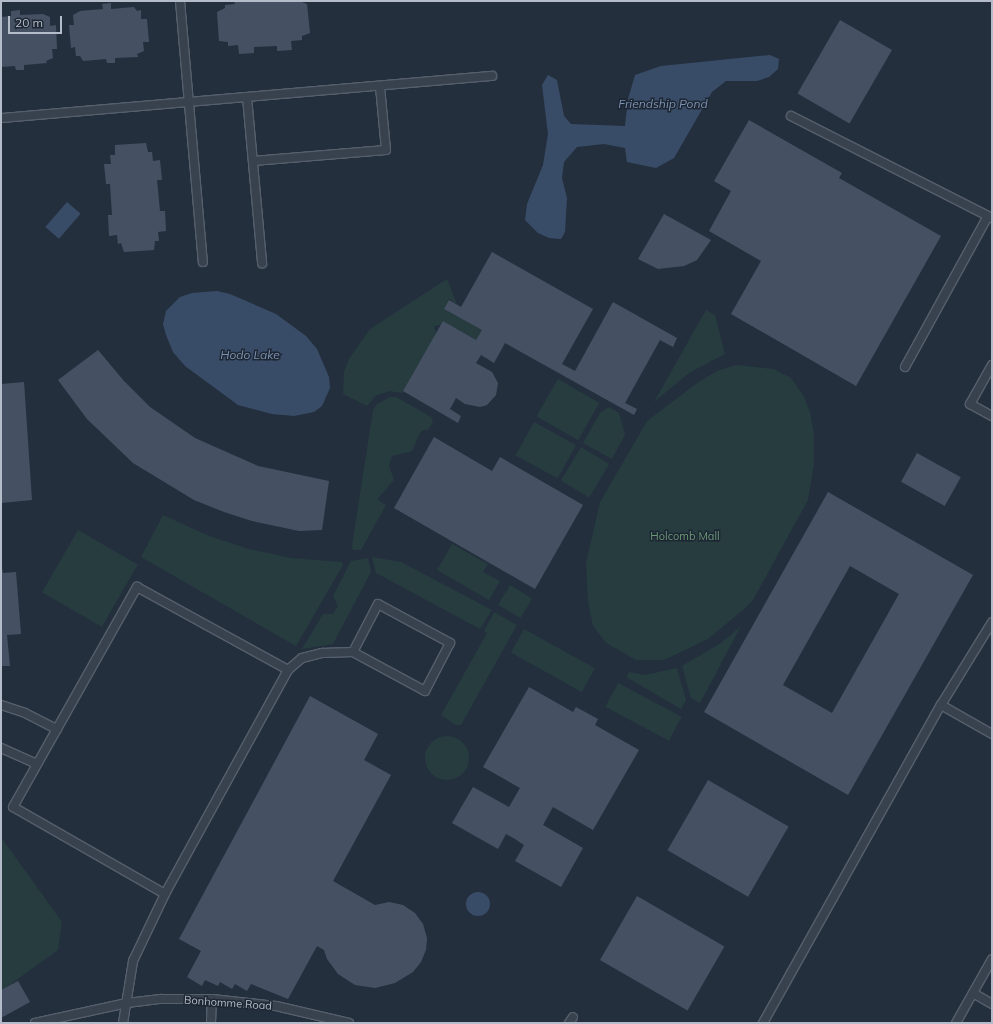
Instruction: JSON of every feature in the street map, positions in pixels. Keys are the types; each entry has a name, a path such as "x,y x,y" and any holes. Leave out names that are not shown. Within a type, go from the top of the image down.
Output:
{"lane":[{"path":"180,1 203,262"},
{"path":"1,118 492,76"},
{"path":"253,161 386,150 380,86"},
{"path":"247,97 262,263"},
{"path":"791,116 990,217 905,367"},
{"path":"992,365 970,404 992,416"},
{"path":"165,894 13,807 137,587 288,670"},
{"path":"124,1023 134,960 165,894 288,670 302,658 322,653 352,652 425,691 450,643 378,604 352,652"},
{"path":"763,1023 941,705 992,623"},
{"path":"1,705 26,713 57,729"},
{"path":"941,705 992,734"},
{"path":"1,748 37,764"},
{"path":"956,1023 992,959"},
{"path":"973,993 992,1004"},
{"name":"Bonhomme Road","path":"35,1023 127,1003 161,999 212,1000 276,1006 349,1023"},
{"path":"211,1023 212,1000"}],"green space":[{"path":"447,279 457,304 449,299 444,309 482,330 476,340 443,321 441,325 434,326 436,334 402,393 389,391 375,396 367,406 343,394 344,372 349,359 370,329"},
{"path":"706,310 715,315 725,354 689,373 654,402"},
{"name":"Holcomb Mall","path":"736,365 773,369 791,378 803,395 810,412 814,434 814,464 808,500 753,600 743,610 708,639 664,660 636,660 606,643 593,626 588,602 586,563 600,502 647,421 697,383 717,371"},
{"path":"558,379 600,403 578,440 536,416"},
{"path":"390,397 396,397 431,417 433,422 428,430 423,430 420,433 412,451 392,456 389,466 394,480 378,498 379,501 386,505 361,550 353,550 352,546 373,410 377,404"},
{"path":"609,407 619,413 625,435 612,459 583,443 600,413"},
{"path":"534,422 576,445 558,479 516,455"},
{"path":"581,447 609,464 589,497 561,480"},
{"path":"163,515 209,536 249,549 291,558 342,562 343,565 296,646 141,557"},
{"path":"78,530 138,564 102,627 42,592"},
{"path":"452,544 488,564 483,572 500,581 489,600 437,570"},
{"path":"372,557 401,562 492,610 480,629 376,573"},
{"path":"368,558 371,572 333,644 302,649 323,614 333,614 338,606 333,596 351,561"},
{"path":"510,585 532,598 520,618 498,605"},
{"path":"494,612 517,625 461,725 456,725 441,715 487,633 484,631"},
{"path":"741,626 700,703 691,698 682,666 721,643"},
{"path":"524,629 595,668 582,692 511,653"},
{"path":"677,668 686,700 681,709 626,677 629,672 645,675"},
{"path":"618,683 682,717 669,741 605,707"},
{"path":"443,736 451,736 463,742 469,754 469,762 463,774 451,780 443,780 431,774 425,762 425,754 431,742"},
{"path":"1,837 62,922 58,950 1,991"}],"water":[{"name":"Friendship Pond","path":"770,55 779,59 778,69 769,77 757,81 726,81 712,92 674,158 656,168 627,162 625,148 604,144 577,147 564,162 562,178 567,198 565,232 561,239 549,238 538,233 525,220 527,204 543,165 548,134 542,85 548,75 557,80 564,116 571,124 625,126 628,99 635,75 661,66"},
{"path":"67,202 81,214 59,239 45,227"},
{"name":"Hodo Lake","path":"217,291 230,294 276,314 306,336 317,349 329,377 330,388 322,406 314,412 294,416 272,414 238,405 185,366 173,352 166,335 163,324 166,311 180,297 192,293"},
{"path":"478,892 487,895 490,904 487,913 478,916 469,913 466,904 469,895"}],"building":[{"path":"234,1 299,1 307,4 310,33 302,36 302,40 291,41 292,50 277,51 277,46 254,47 254,53 239,54 238,45 228,46 228,42 219,41 217,12 225,8 225,5 235,4"},
{"path":"111,3 111,9 134,7 137,11 141,10 141,19 147,19 149,42 143,42 144,51 137,54 138,57 115,58 115,63 107,63 106,59 83,61 80,56 76,56 75,47 71,48 69,25 74,25 73,15 80,11 103,9 102,4"},
{"path":"20,10 20,15 43,14 50,17 50,26 56,25 57,49 52,49 53,58 46,61 47,63 24,65 24,70 16,70 15,66 1,67 1,17 11,16 11,11"},
{"path":"840,20 892,50 849,124 798,94"},
{"path":"749,120 842,173 839,178 941,236 856,386 731,314 761,261 709,231 731,191 714,181"},
{"path":"146,143 148,152 152,152 153,161 160,160 162,180 157,180 160,211 165,211 166,231 158,232 159,241 155,241 154,250 124,252 121,243 118,244 117,235 109,236 108,215 112,215 110,184 106,184 104,164 111,164 110,155 115,155 115,145"},
{"path":"664,214 711,240 697,260 684,266 658,269 638,259"},
{"path":"492,252 593,309 562,364 575,371 613,302 677,338 673,347 660,340 625,403 637,409 634,415 505,343 494,363 481,355 476,363 492,372 498,383 496,395 487,405 480,407 465,404 456,398 450,409 461,416 458,423 403,391 443,321 476,340 482,330 444,309 449,300 461,307"},
{"path":"98,350 124,381 150,407 195,438 258,466 329,481 322,530 299,531 252,521 224,512 194,500 133,463 87,419 58,380"},
{"path":"24,382 32,500 1,503 1,384"},
{"path":"434,437 492,471 500,457 583,505 535,589 394,508"},
{"path":"917,453 961,477 945,506 901,482"},
{"path":"828,492 973,575 848,795 704,712","holes":["850,566 899,594 832,713 783,685"]},
{"path":"1,564 3,573 16,572 21,634 7,635 10,666 1,666"},
{"path":"529,687 573,712 576,707 598,719 595,725 639,750 593,830 553,807 543,825 583,848 561,887 515,861 524,845 515,839 506,834 498,849 452,823 473,787 509,807 520,788 483,767"},
{"path":"310,696 378,734 364,760 391,775 333,881 375,905 389,902 403,905 415,913 423,924 427,938 426,950 421,962 413,972 395,983 375,988 355,985 338,974 327,959 324,950 317,946 288,999 251,984 247,991 235,984 232,989 220,982 218,986 205,980 202,986 187,977 201,951 179,939"},
{"path":"708,780 789,826 748,897 668,850"},
{"path":"637,896 724,946 687,1011 600,960"},
{"path":"18,981 30,1002 1,1018 1,990"}]}
